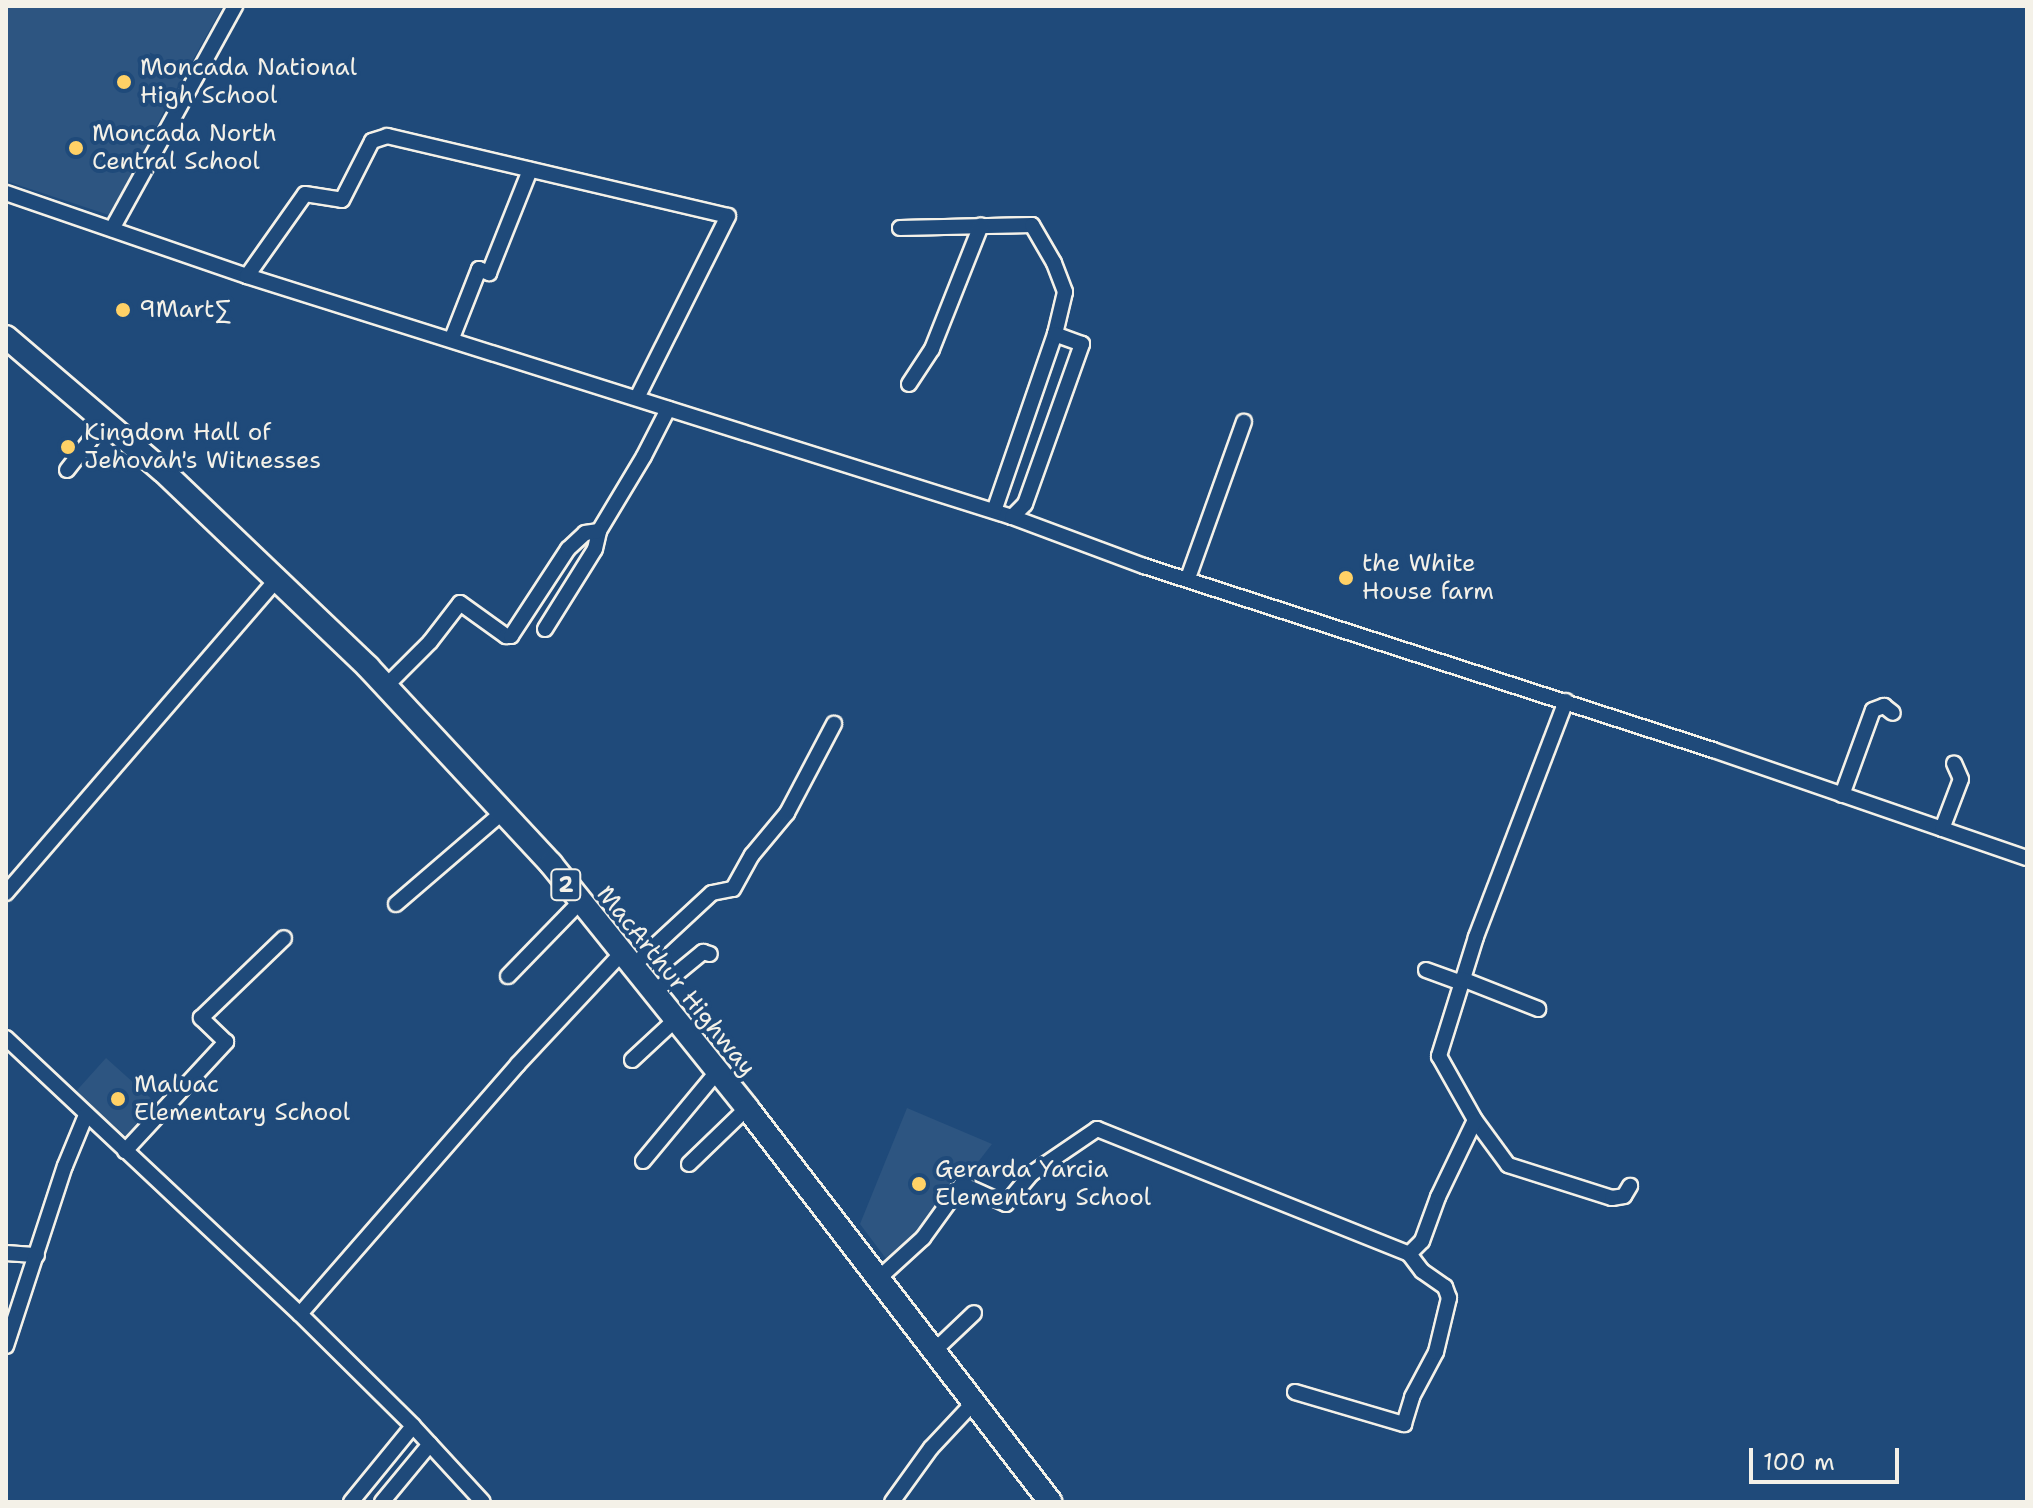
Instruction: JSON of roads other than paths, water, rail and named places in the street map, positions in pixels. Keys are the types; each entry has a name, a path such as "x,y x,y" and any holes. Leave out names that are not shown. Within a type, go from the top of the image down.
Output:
{"highway":[{"name":"MacArthur Highway","path":"6,337 106,420 387,685 551,864 579,903 747,1108 1050,1502"}],"street":[{"path":"112,229 235,6"},
{"path":"247,276 305,194 342,200 372,141 387,136 728,216 637,398"},
{"path":"452,338 479,269 489,273 530,170"},
{"path":"6,193 247,276 994,511 1144,566 1566,701 2027,858"},
{"path":"909,384 932,349 981,225"},
{"path":"900,228 1032,225 1054,263 1065,292 1055,334 994,511"},
{"path":"1012,517 1025,504 1082,344 1055,334"},
{"path":"545,629 595,549 599,531 668,409"},
{"path":"67,470 106,420"},
{"path":"1188,578 1244,422"},
{"path":"387,685 430,642 460,603 506,636 514,634 568,549 585,533 599,531"},
{"path":"6,893 276,580"},
{"path":"1566,701 1462,981 1439,1056 1475,1120 1508,1165 1612,1198 1619,1199 1630,1186"},
{"path":"1842,795 1873,710 1884,706 1893,713"},
{"path":"300,1314 518,1064 627,960 712,893 733,889 752,855 787,813 834,724"},
{"path":"1942,829 1961,779 1954,763"},
{"path":"396,904 503,812"},
{"path":"508,976 579,903"},
{"path":"125,1151 226,1042 201,1018 284,938"},
{"path":"653,993 703,952 710,954"},
{"path":"1426,970 1538,1009"},
{"path":"632,1060 675,1020"},
{"path":"6,1038 300,1314 413,1426 483,1502"},
{"path":"643,1161 717,1072"},
{"path":"689,1164 747,1108"},
{"path":"6,1346 65,1166 86,1115"},
{"path":"1409,1254 1422,1241 1438,1197 1475,1120"},
{"path":"878,1279 923,1238 962,1184 1006,1204 1031,1174 1097,1129 1409,1254 1422,1271 1445,1287 1449,1298 1436,1352 1412,1397 1404,1424 1295,1392"},
{"path":"6,1253 37,1255"},
{"path":"934,1351 974,1313"},
{"path":"892,1502 931,1448 974,1402"},
{"path":"351,1502 413,1426"},
{"path":"382,1502 430,1444"}],"place":[{"name":"Moncada National High School","path":"124,82"},
{"name":"Moncada North Central School","path":"76,148"},
{"name":"9Mart∑","path":"123,310"},
{"name":"Kingdom Hall of Jehovah's Witnesses","path":"68,447"},
{"name":"the White House farm","path":"1346,578"},
{"name":"Maluac Elementary School","path":"118,1099"},
{"name":"Gerarda Yarcia Elementary School","path":"919,1184"}]}
